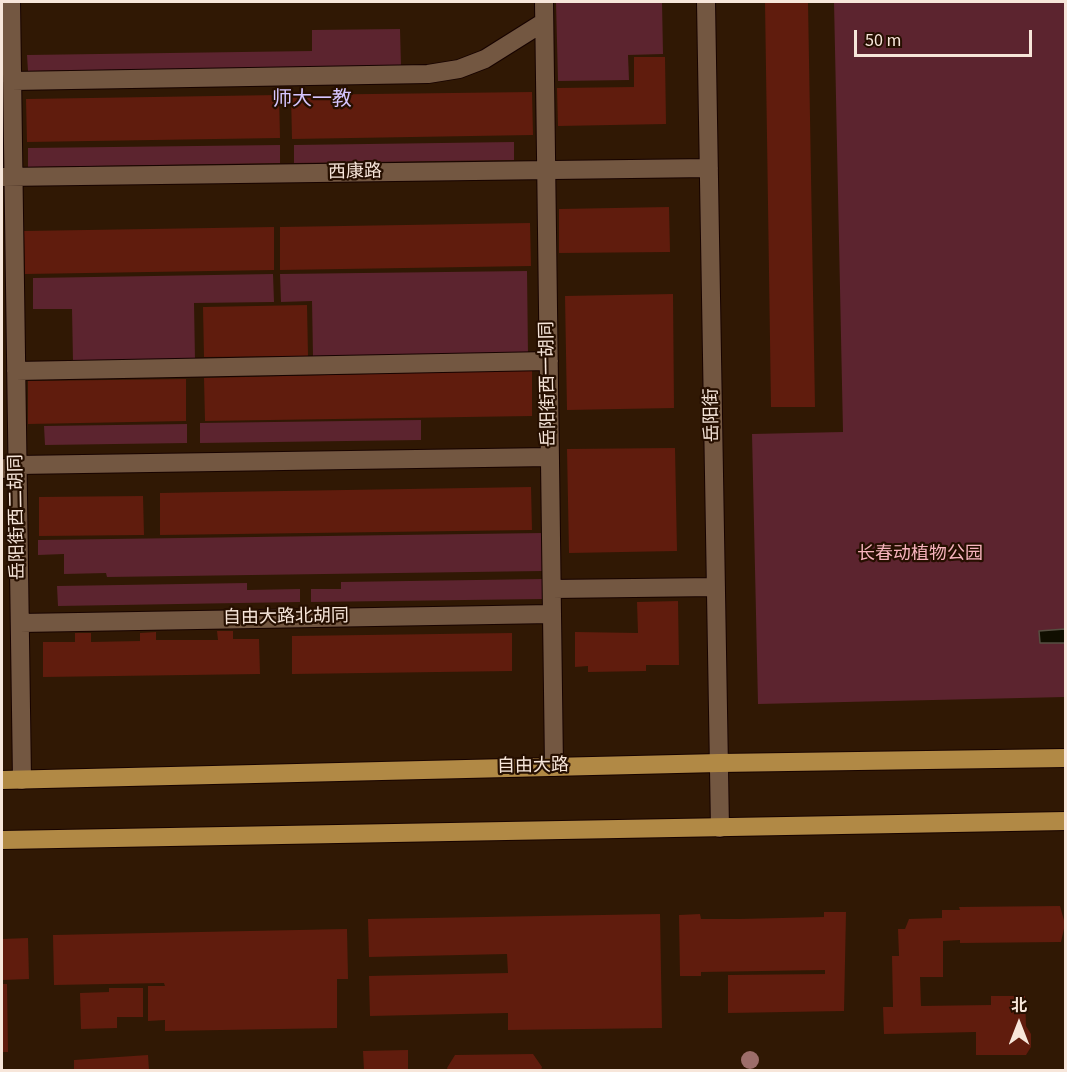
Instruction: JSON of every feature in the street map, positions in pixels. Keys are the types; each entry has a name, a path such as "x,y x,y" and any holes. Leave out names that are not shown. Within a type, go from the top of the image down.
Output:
{"main road":[{"name":"自由大路","path":"2,780 719,763 1065,758"},
{"path":"2,840 1065,821"}],"street":[{"name":"岳阳街西二胡同","path":"11,2 12,81 7,177 16,371 10,467 20,623 22,780"},
{"name":"岳阳街西一胡同","path":"544,2 554,767"},
{"name":"岳阳街","path":"706,2 720,828"},
{"path":"12,81 428,74 459,69 485,59 544,22"},
{"name":"西康路","path":"7,177 709,168"},
{"path":"16,371 549,361"},
{"path":"10,467 550,457"},
{"path":"552,589 716,587"},
{"name":"自由大路北胡同","path":"20,623 552,614"}],"green space":[{"path":"556,2 662,2 663,54 628,55 629,80 558,81"},
{"name":"长春动植物公园","path":"834,2 1065,2 1065,697 758,704 752,434 843,432"},
{"path":"400,29 401,66 28,71 27,55 312,51 312,30"},
{"path":"514,142 514,160 294,163 294,145"},
{"path":"280,145 280,163 28,167 28,148"},
{"path":"527,271 528,355 313,357 312,301 281,302 280,274"},
{"path":"273,274 274,302 194,303 195,360 73,362 72,309 33,309 33,278"},
{"path":"421,420 421,440 200,443 200,423"},
{"path":"187,424 187,443 45,445 44,426"},
{"path":"543,533 543,571 107,577 106,573 64,574 64,554 38,555 38,540"},
{"path":"543,579 543,599 311,602 311,589 341,589 341,582"},
{"path":"247,583 247,590 300,589 300,602 58,606 57,586"}],"shaded area":[{"path":"1065,629 1065,643 1040,643 1039,631"}],"building":[{"path":"765,2 808,2 815,407 771,407"},
{"path":"634,57 665,57 666,124 558,126 557,88 634,87"},
{"path":"532,92 533,135 292,139 291,95"},
{"path":"279,95 280,138 27,142 26,99"},
{"path":"669,207 670,252 559,253 559,209"},
{"path":"530,223 531,266 280,270 280,227"},
{"path":"274,227 274,270 25,274 24,231"},
{"path":"673,294 674,408 567,410 565,296"},
{"path":"307,305 308,356 204,357 203,307"},
{"path":"532,370 532,416 205,421 204,378"},
{"path":"186,379 186,421 28,424 28,381"},
{"path":"675,448 677,551 569,553 567,449"},
{"path":"531,487 532,530 160,535 160,493"},
{"path":"143,496 144,535 39,536 39,497"},
{"path":"678,601 679,665 646,665 646,671 588,672 588,666 575,667 575,632 638,633 637,602"},
{"path":"217,631 233,631 233,639 259,639 260,674 43,677 43,642 75,642 75,633 91,633 91,642 140,641 140,633 156,632 156,640 218,640"},
{"path":"512,633 512,671 292,674 292,636"},
{"path":"1060,906 1065,924 1061,942 960,943 960,940 943,941 943,977 920,977 921,1006 991,1005 991,996 1025,996 1026,1026 1031,1034 1031,1047 1026,1055 976,1055 976,1032 884,1034 883,1007 893,1007 892,956 899,956 898,929 905,929 909,919 942,918 942,910 960,910 959,907"},
{"path":"824,912 846,912 844,1011 728,1013 728,975 825,974 825,970 701,972 701,976 680,976 679,915 700,914 701,919 739,919 824,917"},
{"path":"660,914 662,1028 508,1030 508,1013 370,1016 369,976 508,973 507,954 369,957 368,919"},
{"path":"347,929 348,979 337,979 337,1028 165,1031 165,1020 148,1021 148,986 165,986 164,983 54,985 53,935"},
{"path":"28,938 29,979 2,980 2,939"},
{"path":"2,984 7,984 8,1052 2,1052"},
{"path":"109,988 143,988 143,1017 117,1017 117,1028 81,1029 80,993 109,992"},
{"path":"408,1050 408,1070 364,1070 363,1051"},
{"path":"533,1054 542,1067 541,1070 448,1070 447,1068 455,1055"},
{"path":"148,1055 149,1070 74,1070 74,1060"}],"district":[{"name":"师大一教","path":"312,101"}]}
